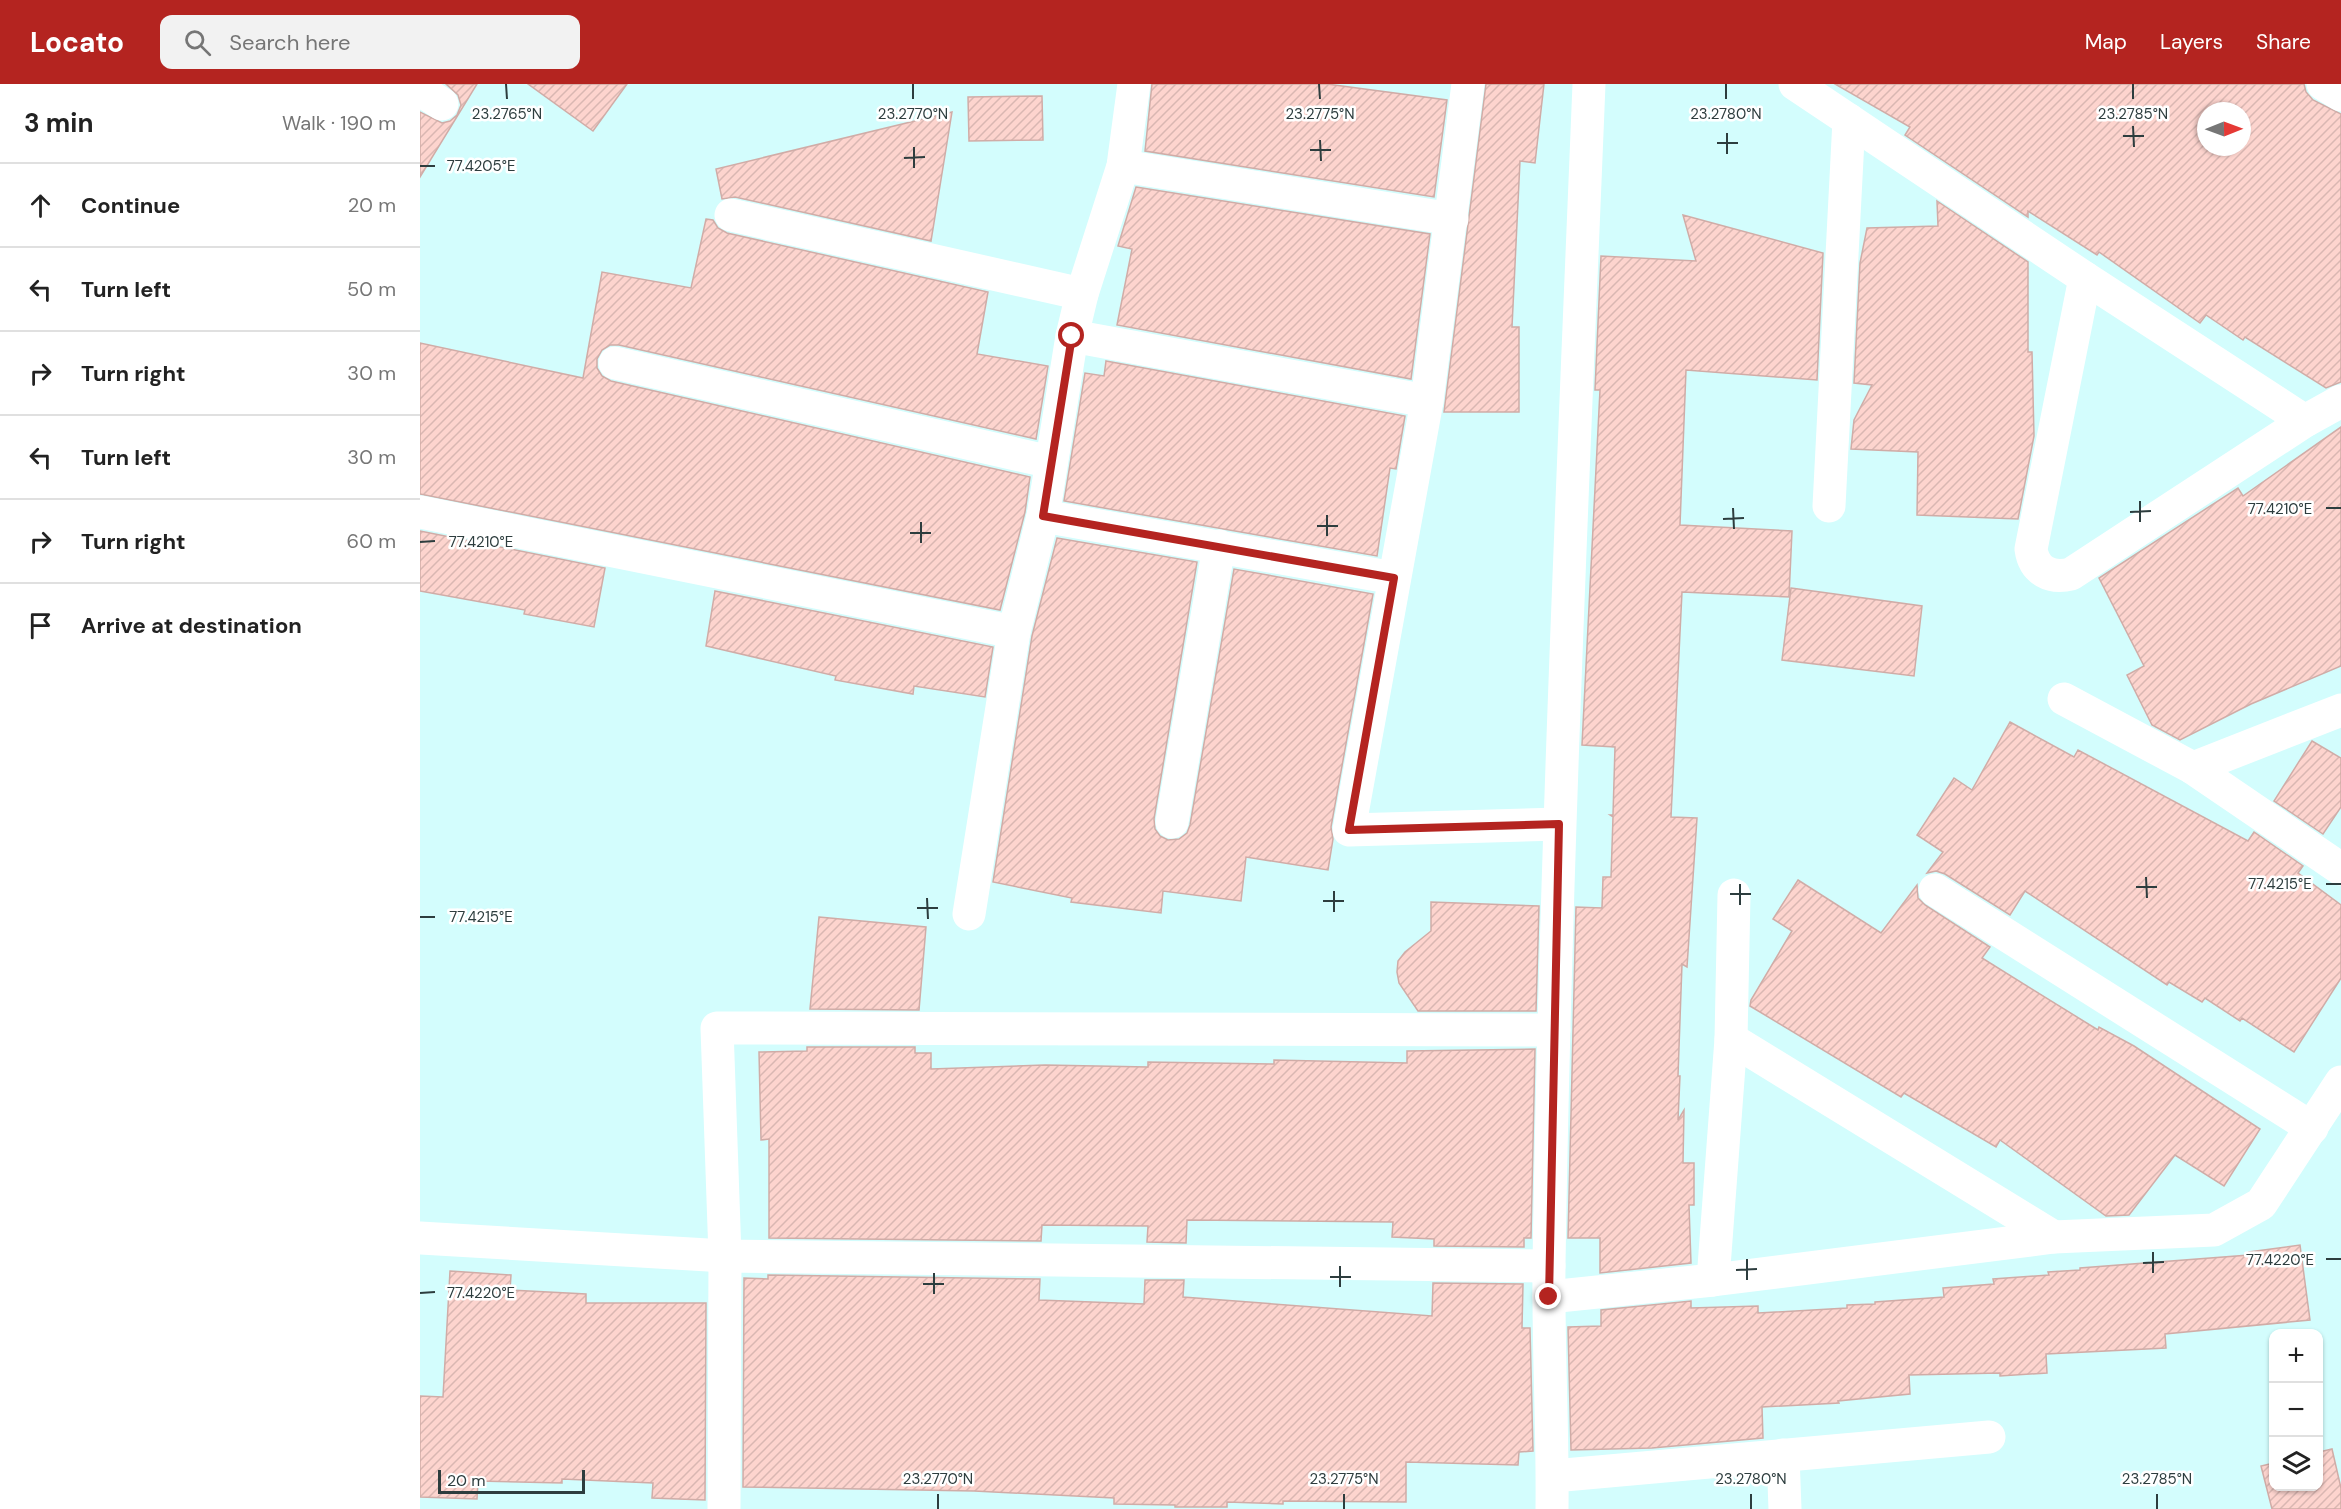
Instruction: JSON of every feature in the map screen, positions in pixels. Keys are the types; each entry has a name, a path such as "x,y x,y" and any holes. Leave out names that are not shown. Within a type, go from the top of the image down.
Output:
{"street":[{"path":"969,914 1014,632 1043,516 1072,336 1082,294 1122,166 1134,84"},
{"path":"1468,84 1427,401 1349,830 1559,824"},
{"path":"1552,1509 1549,1281 1559,824 1589,84"},
{"path":"1795,84 2085,278 2305,421"},
{"path":"2323,84 2341,95"},
{"path":"1828,506 1849,120"},
{"path":"1122,166 1452,219"},
{"path":"731,215 1082,294"},
{"path":"2085,278 2031,549 2033,561 2043,571 2057,578 2071,574 2305,421 2341,401"},
{"path":"1072,336 1427,401"},
{"path":"615,363 1051,462"},
{"path":"420,512 1014,632"},
{"path":"1043,516 1394,578"},
{"path":"1172,822 1219,546"},
{"path":"2064,699 2193,768 2341,869"},
{"path":"2193,768 2341,710"},
{"path":"1935,890 2312,1128"},
{"path":"1713,1280 1731,1039 1734,895"},
{"path":"724,1509 725,1256 717,1028 1554,1030"},
{"path":"1731,1039 2054,1237"},
{"path":"420,1238 725,1256 1549,1281 1713,1280 2054,1237 2214,1230 2261,1204 2341,1082"},
{"path":"1553,1476 1989,1437"},
{"path":"1783,1455 1785,1509"}],"building":[{"path":"446,84 477,84 420,177 420,112 442,123 450,121 457,115 461,105 458,95"},
{"path":"528,84 627,84 593,131"},
{"path":"1152,84 1327,84 1447,100 1434,197 1145,151"},
{"path":"1486,84 1544,84 1535,163 1520,161 1512,327 1519,327 1519,412 1444,412"},
{"path":"1835,84 2304,84 2306,92 2313,100 2341,114 2341,382 2326,388 2245,337 2243,340 2206,315 2200,323 2099,252 2097,255 2028,211 2028,217 1905,135 1910,127"},
{"path":"1042,96 1043,140 969,141 968,97"},
{"path":"952,112 931,241 735,197 722,199 716,169"},
{"path":"1136,187 1430,234 1411,379 1117,325 1132,249 1118,246"},
{"path":"1937,201 2028,262 2028,352 2032,352 2034,436 2018,519 1917,515 1918,452 1851,449 1854,420 1872,385 1854,383 1860,263 1867,228 1938,226"},
{"path":"1683,215 1823,253 1817,380 1686,370 1680,525 1792,531 1789,597 1682,592 1671,817 1697,818 1687,967 1682,964 1678,1076 1680,1076 1678,1120 1684,1110 1683,1163 1694,1163 1694,1205 1689,1205 1691,1263 1600,1273 1600,1238 1568,1238 1576,907 1602,908 1603,877 1611,877 1613,817 1610,815 1613,815 1615,747 1582,745 1600,390 1595,390 1601,256 1696,261"},
{"path":"706,219 713,220 718,228 727,233 988,292 977,354 1048,366 1036,439 619,345 610,345 602,350 597,359 597,368 602,376 611,381 1030,477 1025,512 1000,610 420,494 420,343 583,378 602,272 691,288"},
{"path":"1106,361 1405,416 1396,469 1390,468 1377,556 1064,501 1085,373 1104,376"},
{"path":"2341,427 2341,666 2251,704 2180,740 2152,725 2127,675 2144,666 2099,578 2238,488 2243,496"},
{"path":"420,531 605,568 594,627 524,614 525,610 420,591"},
{"path":"1057,538 1197,562 1154,819 1155,829 1160,836 1168,840 1179,839 1187,833 1190,825 1234,569 1373,594 1331,827 1333,839 1328,870 1246,857 1241,901 1163,891 1161,913 1071,902 1072,898 993,882 1032,636"},
{"path":"1791,588 1922,606 1914,676 1782,660"},
{"path":"715,591 993,647 985,697 914,686 913,694 835,680 836,676 706,646"},
{"path":"2010,722 2074,757 2078,750 2248,841 2254,832 2303,866 2298,873 2341,905 2341,978 2294,1052 2242,1018 2240,1021 2205,998 2202,1002 2169,982 2167,985 2025,891 2010,915 1945,874 1936,871 1927,873 1943,852 1917,835 1954,778 1972,790"},
{"path":"2312,741 2341,758 2341,807 2323,834 2274,801"},
{"path":"1798,880 1881,933 1917,885 1918,898 1925,905 1990,947 1982,958 2098,1030 2099,1027 2134,1046 2260,1129 2224,1186 2175,1155 2129,1215 2106,1216 2000,1140 1996,1147 1904,1093 1901,1097 1750,1006 1751,1000 1792,931 1773,919"},
{"path":"1431,902 1539,906 1536,1011 1418,1011 1399,983 1398,961 1405,952 1431,931"},
{"path":"819,917 926,927 919,1010 810,1009"},
{"path":"807,1047 915,1047 915,1053 931,1053 931,1069 1045,1065 1148,1067 1148,1062 1274,1064 1274,1060 1407,1063 1407,1051 1535,1049 1531,1238 1524,1238 1524,1247 1434,1246 1434,1239 1392,1237 1393,1222 1187,1220 1186,1243 1147,1242 1148,1226 1042,1225 1041,1241 769,1238 769,1139 761,1140 759,1052 807,1051"},
{"path":"2300,1245 2310,1320 2165,1334 2166,1348 2046,1354 2047,1373 2000,1376 2000,1373 1909,1375 1910,1394 1838,1401 1839,1403 1762,1407 1763,1438 1652,1448 1571,1450 1568,1327 1601,1326 1601,1310 1691,1301 1691,1308 1758,1306 1758,1313 1847,1308 1847,1305 1944,1297 1943,1288 1994,1284 1993,1279 2049,1275 2048,1272 2080,1270 2080,1268 2249,1255 2249,1252"},
{"path":"450,1271 511,1275 510,1290 586,1294 586,1303 706,1303 705,1500 652,1498 653,1483 562,1479 562,1483 478,1481 477,1499 420,1497 420,1396 443,1397"},
{"path":"768,1275 1040,1279 1039,1300 1144,1304 1145,1280 1184,1280 1183,1297 1432,1316 1433,1283 1523,1284 1522,1328 1530,1328 1533,1451 1519,1452 1518,1465 1406,1462 1406,1502 1283,1501 1283,1504 1227,1502 1227,1507 1175,1507 1175,1505 1114,1504 1114,1498 974,1491 743,1487 744,1278 768,1279"},
{"path":"2332,1449 2341,1488 2341,1509 2272,1509 2261,1466 2269,1464 2269,1491 2323,1491 2323,1451"}],"route":[{"path":"1072,336 1043,516 1394,578 1349,830 1559,824 1549,1297"}]}
